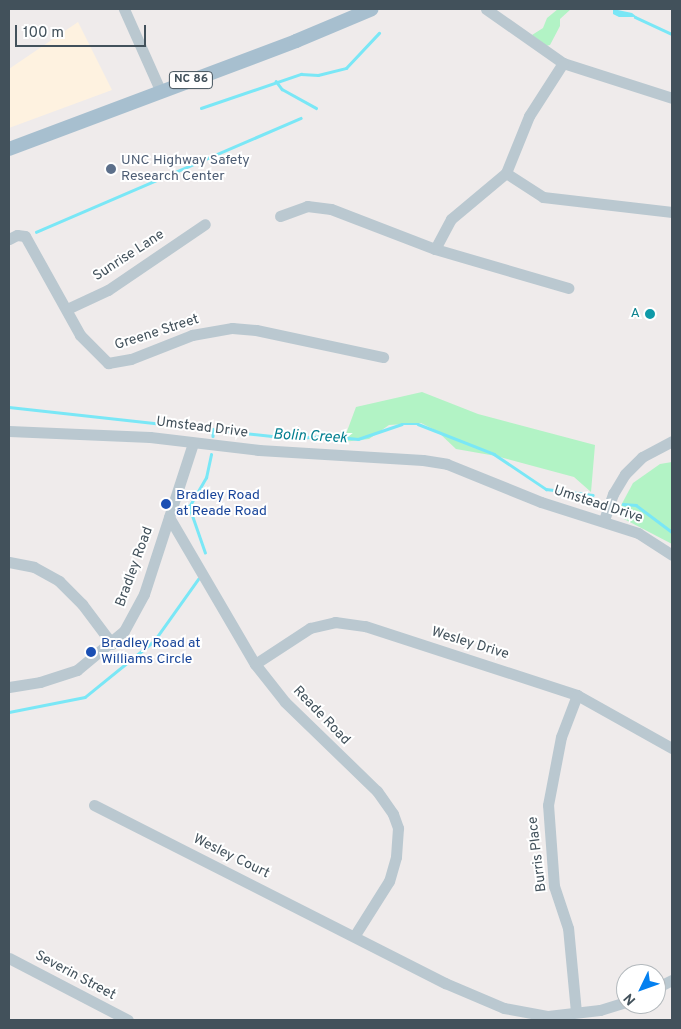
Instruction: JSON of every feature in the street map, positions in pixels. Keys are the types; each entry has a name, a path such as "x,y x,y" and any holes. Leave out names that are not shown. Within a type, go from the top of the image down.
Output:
{"main road":[{"name":"NC 86","path":"9,149 161,92 372,9"}],"street":[{"path":"124,9 161,92"},
{"path":"486,9 563,63 672,98"},
{"path":"435,249 451,219 506,173 529,116 563,63"},
{"path":"506,173 543,197 672,212"},
{"path":"280,216 307,206 331,209 435,249 568,288"},
{"name":"Sunrise Lane","path":"67,309 108,290 205,224"},
{"name":"Greene Street","path":"9,239 17,235 25,236 80,335 108,363 131,359 192,335 232,328 256,330 383,357"},
{"name":"Umstead Drive","path":"9,431 150,437 326,456 423,460 447,464 541,502 604,520 638,533 672,555"},
{"path":"604,520 612,494 625,474 642,457 672,441"},
{"name":"Bradley Road","path":"9,687 40,682 77,670 112,644 138,608 193,443"},
{"name":"Reade Road","path":"169,517 255,664 291,708 377,791 398,828 396,857 389,880 355,936"},
{"path":"9,562 34,567 59,581 82,604 112,644"},
{"name":"Wesley Drive","path":"255,664 310,628 335,622 365,626 577,695 672,748"},
{"name":"Burris Place","path":"576,1012 568,928 554,886 548,805 561,737 577,695"},
{"name":"Wesley Court","path":"94,805 355,936"},
{"path":"355,936 445,983 504,1008 548,1016 600,1010 616,1005"},
{"name":"Severin Street","path":"9,958 128,1020"}],"shaded area":[{"path":"78,22 112,90 9,128 9,69"}],"green space":[{"path":"558,9 571,9 560,19 560,26 550,45 546,46 532,35 543,28 547,18"},
{"path":"422,392 478,414 595,445 591,492 574,477 496,456 456,449 437,431 421,423 389,425 369,439 343,442 356,407"},
{"path":"672,462 672,544 624,519 618,511 633,483 660,464"}],"water":[{"path":"613,9 632,13 637,17 619,17 613,14"}],"waterway":[{"path":"635,17 672,34"},
{"path":"201,108 301,74 318,75 346,68 379,33"},
{"path":"276,81 282,89 316,108"},
{"path":"36,232 301,118"},
{"name":"Bolin Creek","path":"9,407 292,438 329,436 358,439 402,424 418,424 494,454 546,489 593,495"},
{"name":"Bolin Creek","path":"213,429 213,436"},
{"path":"205,553 189,507 206,478 211,455"},
{"name":"Bolin Creek","path":"623,504 636,505 672,532"},
{"path":"9,712 85,697 154,641 198,579"}],"place":[{"name":"UNC Highway Safety Research Center","path":"111,169"},
{"name":"A","path":"650,314"},
{"name":"Bradley Road at Reade Road","path":"166,504"},
{"name":"Bradley Road at Williams Circle","path":"91,652"}]}
